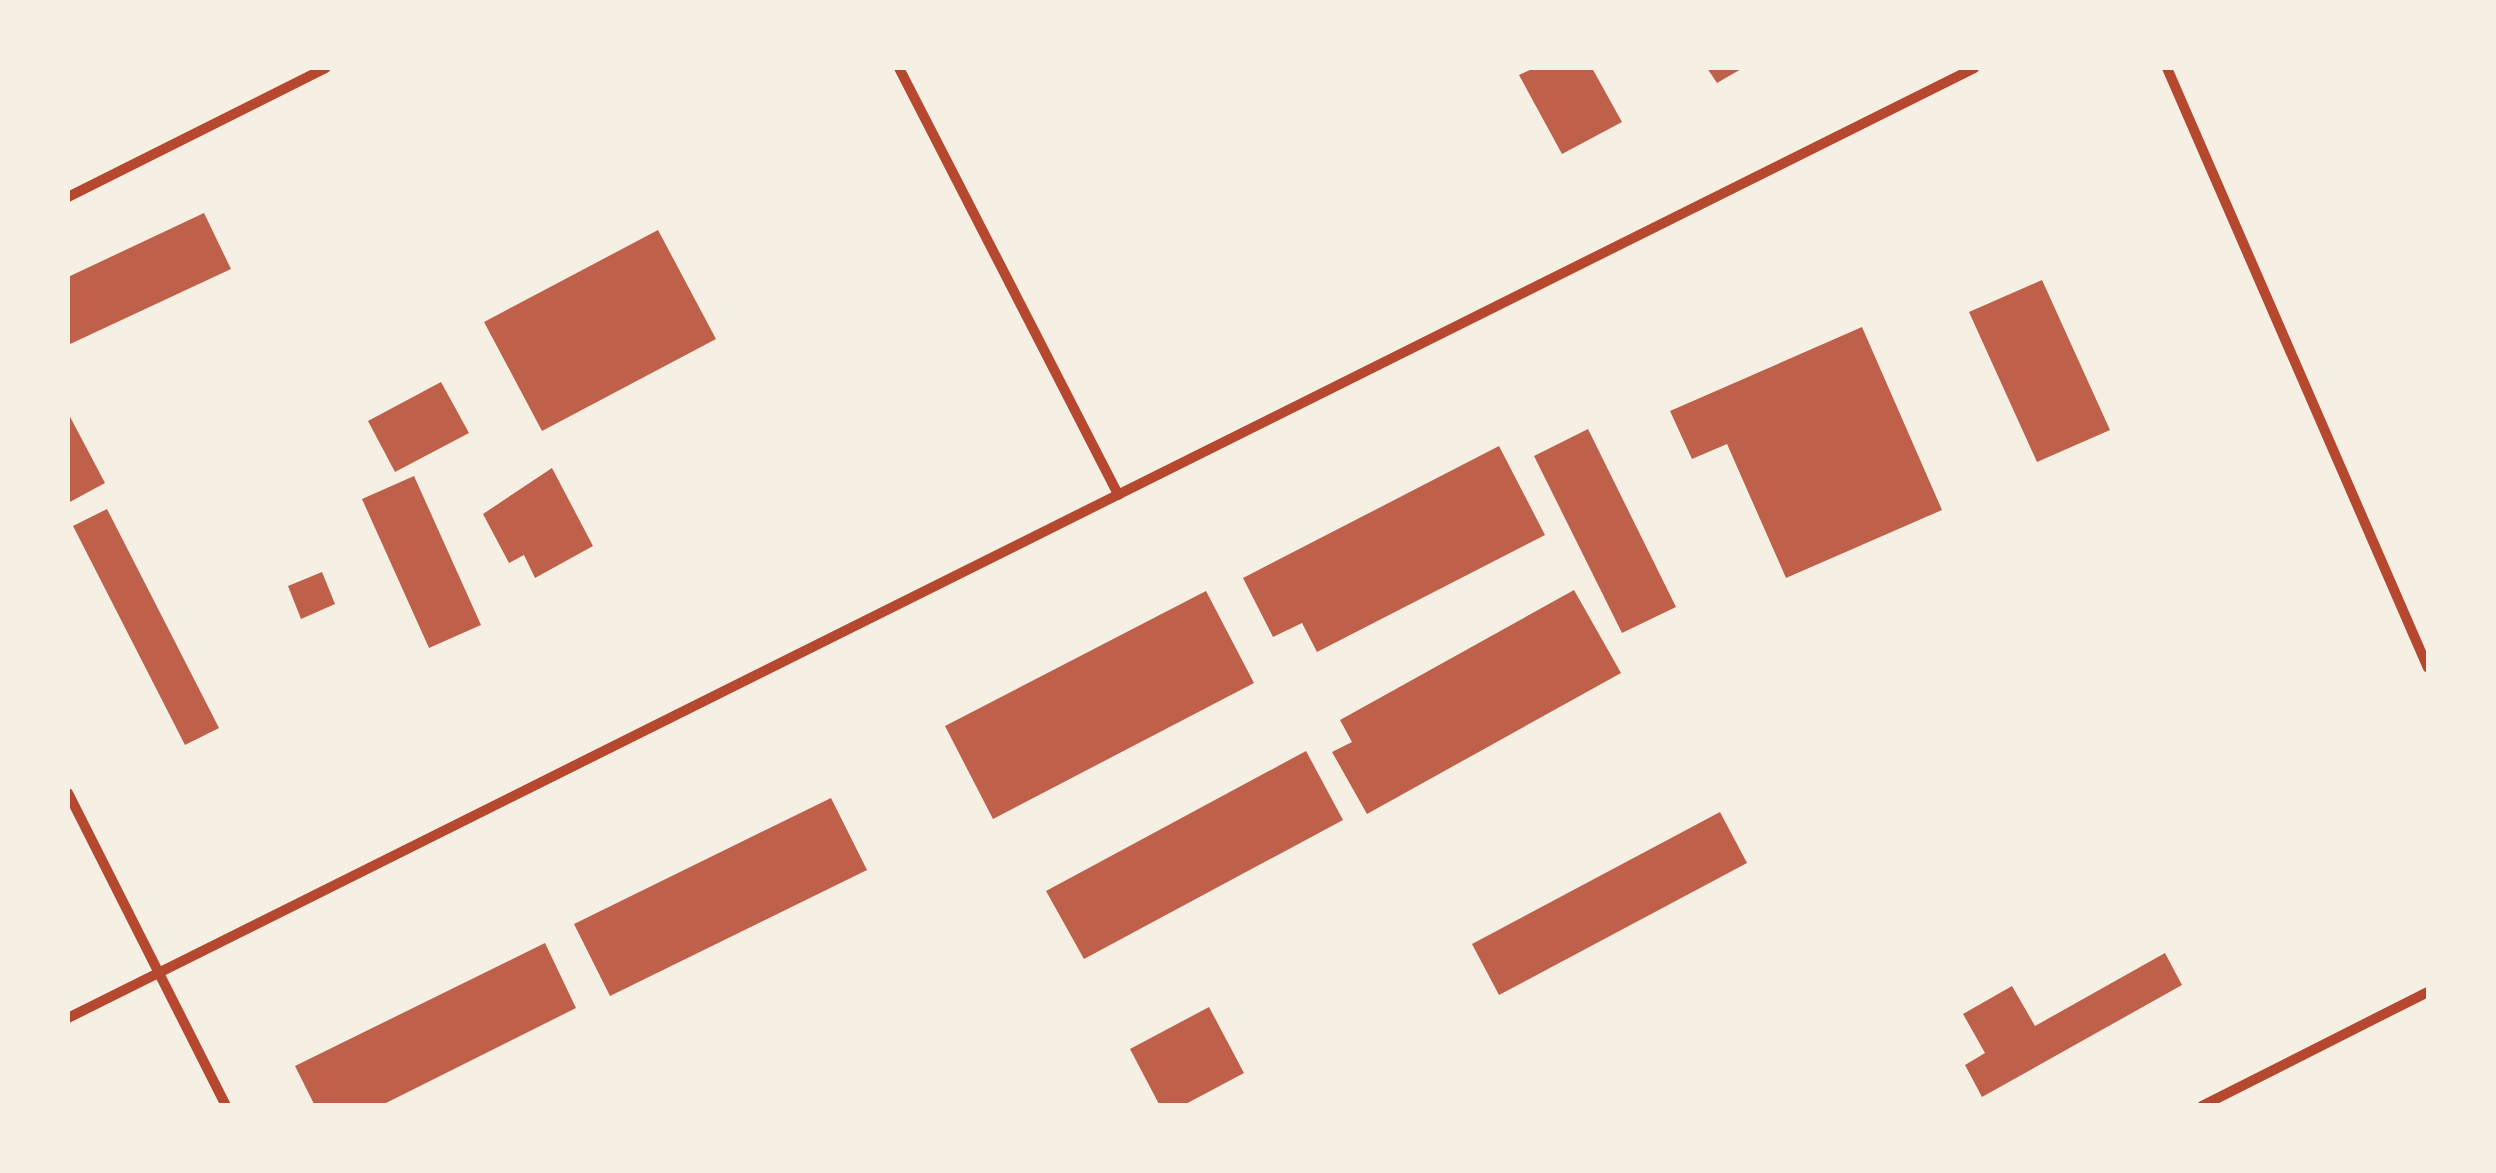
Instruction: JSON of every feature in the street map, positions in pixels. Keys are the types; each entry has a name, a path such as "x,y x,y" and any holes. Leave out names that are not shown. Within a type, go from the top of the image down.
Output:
{"street":[{"path":"68,197 326,68"},
{"path":"899,68 1118,495"},
{"path":"68,1018 1974,68"},
{"path":"2167,68 2428,668"},
{"path":"68,793 226,1106"},
{"path":"2202,1106 2428,992"}],"building":[{"path":"1534,68 1592,68 1622,122 1562,154 1519,75"},
{"path":"1707,68 1743,68 1717,83"},
{"path":"204,213 231,269 68,345 68,277"},
{"path":"658,230 716,339 542,431 484,322"},
{"path":"2042,280 2110,430 2037,462 1969,312"},
{"path":"1862,327 1942,510 1786,578 1727,444 1692,459 1670,411"},
{"path":"441,382 469,433 395,472 368,421"},
{"path":"68,413 105,483 68,503"},
{"path":"1588,429 1676,607 1622,633 1534,456"},
{"path":"1499,446 1545,535 1317,652 1302,623 1273,637 1243,578"},
{"path":"552,468 593,546 535,578 524,555 509,563 483,514"},
{"path":"414,476 481,625 429,648 362,499"},
{"path":"107,509 219,728 185,745 73,526"},
{"path":"322,572 335,604 301,619 288,586"},
{"path":"1574,590 1621,673 1367,814 1332,752 1352,742 1340,720"},
{"path":"1206,591 1254,683 993,819 945,726"},
{"path":"1306,751 1343,820 1084,959 1046,891"},
{"path":"831,798 867,870 610,996 574,924"},
{"path":"1720,812 1747,863 1499,995 1472,944"},
{"path":"545,943 576,1008 380,1106 315,1106 295,1066"},
{"path":"2165,953 2182,985 1982,1097 1965,1065 1985,1053 1963,1014 2012,986 2035,1026"},
{"path":"1209,1007 1244,1073 1182,1106 1160,1106 1130,1049"}]}
